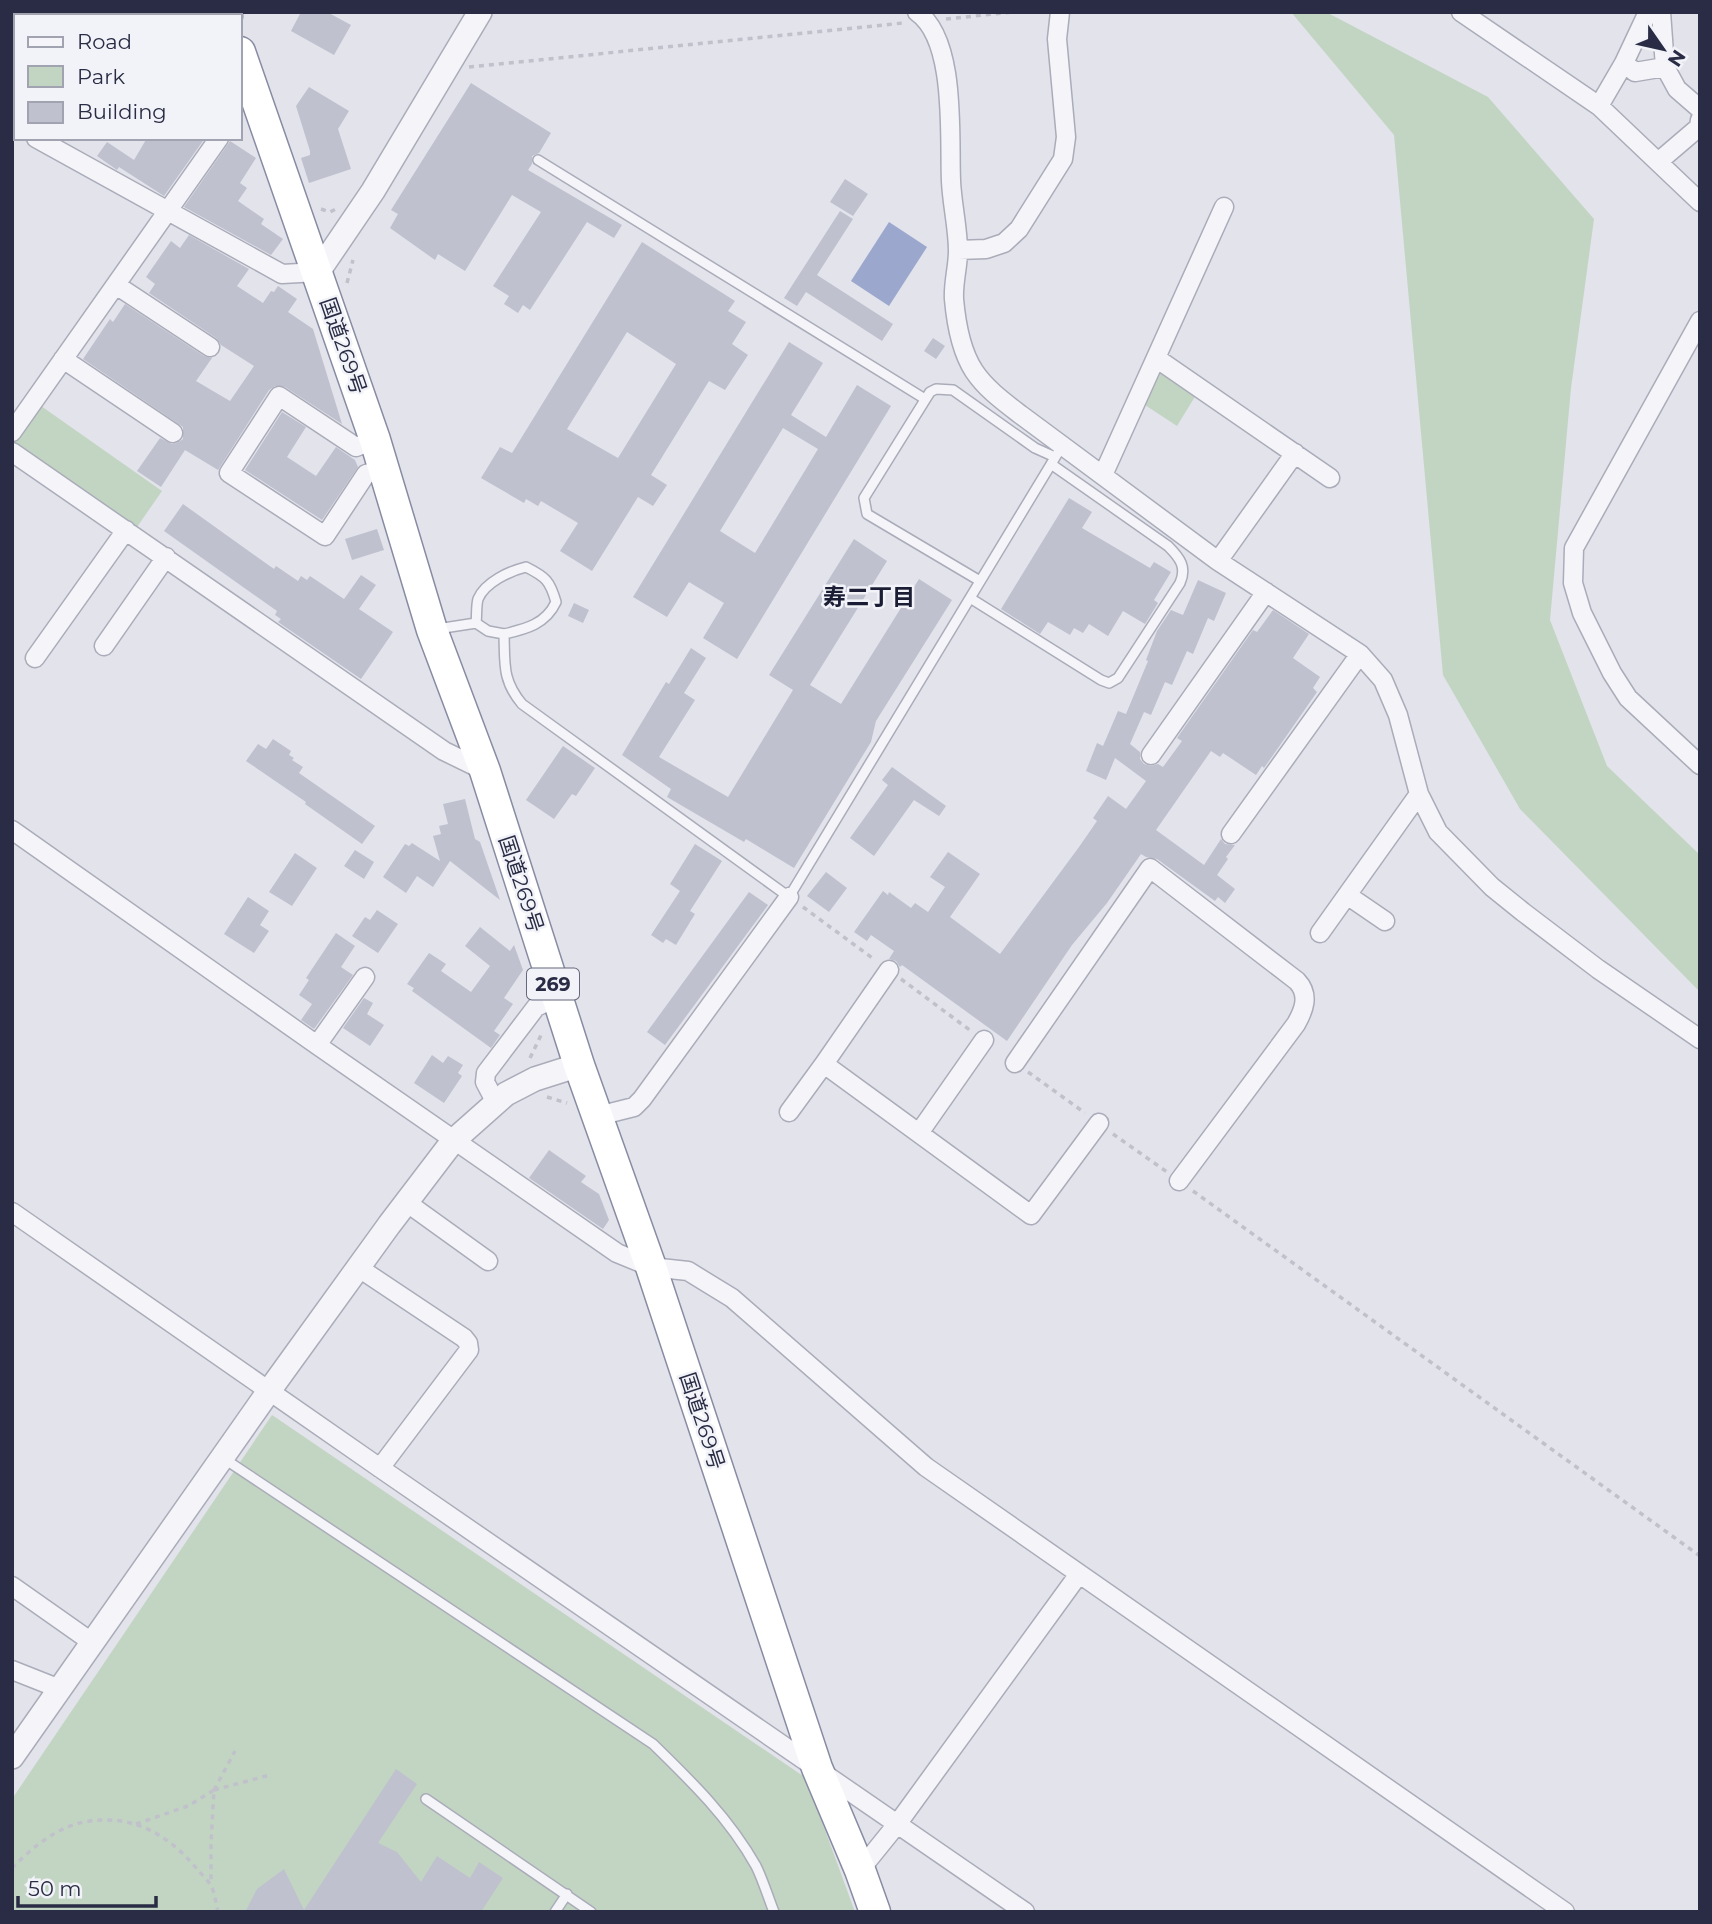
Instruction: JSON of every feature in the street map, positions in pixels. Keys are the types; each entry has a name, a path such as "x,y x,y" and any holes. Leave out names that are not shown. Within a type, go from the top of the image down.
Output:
{"highway":[{"name":"国道269号","path":"242,68 246,99 317,272 375,440 432,630 485,771 579,1065 585,1110 651,1267 817,1769 875,1912"}],"street":[{"path":"40,140 282,274 317,272 373,191 480,12"},
{"path":"958,250 986,249 1003,243 1019,229 1063,159 1066,136 1057,39 1060,12"},
{"path":"1461,12 1599,106 1700,202"},
{"path":"1599,106 1624,63 1648,12"},
{"path":"1661,12 1665,66 1677,89 1700,108"},
{"path":"911,18 936,37 946,70 951,182 958,250 954,298 960,335 974,370 996,396 1056,455 1103,475 1218,561 1360,654 1383,680 1398,715 1419,794 1438,832 1492,887 1598,969 1700,1039"},
{"path":"1624,63 1635,72 1665,66"},
{"path":"1658,162 1699,127 1700,120"},
{"path":"12,432 218,140"},
{"path":"1103,475 1224,207"},
{"path":"116,285 210,347"},
{"path":"1700,321 1574,548 1573,583 1593,637 1628,698 1700,765"},
{"path":"1156,358 1330,478"},
{"path":"64,359 173,433"},
{"path":"375,440 356,447 279,396 229,473 325,536 366,474 384,470"},
{"path":"12,452 444,751 485,771"},
{"path":"1218,561 1295,453"},
{"path":"35,658 126,530"},
{"path":"104,646 166,557"},
{"path":"1151,755 1266,592"},
{"path":"1231,834 1360,654"},
{"path":"1320,933 1419,794"},
{"path":"12,830 453,1141 617,1253 651,1267 688,1271 732,1298 926,1467 1565,1912"},
{"path":"1015,1062 1150,868 1297,981 1304,993 1305,1002 1296,1024 1179,1181"},
{"path":"1347,895 1385,921"},
{"path":"585,1110 634,1107 642,1099 789,897"},
{"path":"789,1112 889,970"},
{"path":"317,1045 365,976"},
{"path":"496,1103 485,1082 486,1073 536,1007 557,997"},
{"path":"919,1133 984,1040"},
{"path":"824,1064 1031,1215 1098,1123"},
{"path":"12,1757 269,1391 453,1141 506,1094 535,1079 579,1065"},
{"path":"406,1202 488,1261"},
{"path":"12,1212 1025,1912"},
{"path":"359,1268 464,1338 469,1350 380,1468"},
{"path":"860,1870 898,1823 1079,1574"},
{"path":"12,1586 93,1643"},
{"path":"12,1670 60,1689"}],"lane":[{"path":"538,160 925,399"},
{"path":"970,598 1109,683 1118,678 1183,575 1182,561 1168,546 1056,455 1035,449 953,390 936,389 925,399 864,498 864,507 867,514 980,581"},
{"path":"504,634 505,672 510,689 522,704 789,897 1056,455"},
{"path":"432,630 476,623 488,631 504,634 531,628 551,613 556,602 551,585 541,575 526,567 513,570 491,584 478,599 476,623"},
{"path":"222,1458 653,1744 696,1785 727,1821 757,1868 774,1912"},
{"path":"426,1799 592,1912"},
{"path":"555,1912 567,1895"}],"path":[{"path":"945,19 1013,12"},
{"path":"468,68 911,18"},
{"path":"317,206 330,212 338,209"},
{"path":"346,291 348,272 353,259"},
{"path":"789,897 984,1040"},
{"path":"527,1062 543,1034 543,1024"},
{"path":"1015,1062 1700,1556"},
{"path":"545,1097 556,1098 585,1110"},
{"path":"218,1912 211,1886 214,1790 236,1751"},
{"path":"133,1825 188,1806 214,1790 271,1776"},
{"path":"12,1868 33,1847 53,1834 82,1822 109,1820 163,1836 182,1851 211,1886"}],"green space":[{"path":"1291,12 1326,12 1488,97 1594,219 1571,388 1550,620 1607,766 1700,855 1700,992 1520,809 1443,675 1394,135"},
{"path":"1161,372 1196,395 1177,426 1145,405"},
{"path":"41,406 162,491 137,527 13,443"},
{"path":"272,1415 806,1778 855,1912 12,1912 12,1799"}],"water":[{"path":"889,222 927,247 889,306 851,281"}],"building":[{"path":"301,12 327,12 351,25 334,55 291,31"},
{"path":"471,83 551,133 539,153 532,156 532,164 528,170 622,225 614,238 587,222 530,310 523,305 518,313 504,304 509,296 493,286 541,212 512,195 465,271 438,254 435,260 390,228 398,214 391,210"},
{"path":"309,87 349,111 338,129 351,169 309,183 301,158 310,155 310,151 296,106"},
{"path":"146,140 204,140 164,196 97,156 107,142 134,160"},
{"path":"230,141 256,158 240,183 247,188 238,201 264,219 261,224 283,239 271,255 184,207"},
{"path":"845,179 868,194 853,216 830,202"},
{"path":"840,211 853,219 817,275 893,324 882,341 806,292 797,306 784,298"},
{"path":"189,235 249,269 237,286 263,303 278,286 297,299 288,312 313,329 342,424 285,387 275,386 269,390 218,470 185,450 161,487 137,471 160,438 172,444 183,439 183,427 83,359 110,319 113,322 125,304 204,356 212,358 196,381 230,401 254,366 149,293 155,284 146,277 171,241 180,248"},
{"path":"642,242 735,301 728,311 746,322 732,344 748,355 725,390 709,381 651,475 667,485 653,506 638,497 592,571 560,551 578,523 541,501 538,506 526,499 524,503 481,478 500,447 512,453","holes":["627,332 676,364 618,458 567,429"]},
{"path":"933,338 945,346 936,359 924,351"},
{"path":"789,342 823,363 791,415 826,437 857,385 891,406 737,659 703,638 724,603 689,582 667,617 633,597","holes":["783,428 818,449 755,553 720,531"]},
{"path":"282,412 306,427 287,457 316,476 336,447 355,460 358,467 322,520 245,470"},
{"path":"1069,498 1092,512 1082,528 1150,568 1154,562 1171,572 1154,600 1158,603 1145,624 1123,611 1108,636 1089,624 1083,633 1074,628 1070,635 1048,622 1040,634 1001,609"},
{"path":"183,504 274,569 276,566 298,581 301,576 307,580 310,576 344,599 361,575 376,585 359,609 393,632 361,679 278,622 281,619 275,615 277,611 164,531"},
{"path":"377,529 384,550 352,560 345,539"},
{"path":"854,539 887,561 810,685 841,704 919,579 952,600 876,721 871,742 794,868 667,797 671,789 622,755 666,682 669,684 691,648 706,658 684,693 695,700 659,757 728,797 793,690 769,675"},
{"path":"1198,580 1226,593 1214,621 1208,618 1193,654 1187,651 1172,685 1165,682 1151,715 1144,712 1130,744 1140,752 1140,759 1144,764 1158,764 1163,767 1182,741 1177,738 1253,630 1257,632 1273,610 1309,634 1293,658 1320,677 1313,688 1317,692 1264,768 1262,766 1256,775 1223,753 1220,757 1211,751 1156,830 1204,865 1221,839 1225,844 1235,845 1217,875 1235,889 1225,903 1218,897 1215,901 1157,859 1141,854 1107,903 1072,945 1007,1041 902,965 900,967 896,961 889,959 894,951 871,935 867,941 854,932 883,891 888,895 889,892 911,908 915,903 928,912 945,887 930,877 948,852 980,874 950,917 1000,954 1097,821 1093,818 1108,796 1126,809 1146,781 1115,758 1106,780 1086,771 1097,743 1103,746 1118,711 1126,714 1157,631 1171,610 1183,615"},
{"path":"574,603 589,610 583,623 568,616"},
{"path":"273,739 291,751 289,755 294,758 292,760 303,767 299,773 375,826 362,844 246,761 258,744 266,749"},
{"path":"563,746 595,768 576,796 572,794 554,819 526,800"},
{"path":"892,767 946,806 939,816 914,800 874,856 850,838 888,785 882,780"},
{"path":"465,799 475,839 480,842 500,900 450,861 433,887 417,876 406,893 383,877 405,844 409,846 412,843 440,861 433,836 441,834 439,826 448,824 443,804"},
{"path":"695,844 722,861 690,911 695,914 676,945 666,939 663,943 651,935 680,891 670,884"},
{"path":"355,850 374,862 364,879 344,866"},
{"path":"295,853 317,868 292,906 269,892"},
{"path":"826,872 847,888 829,912 807,896"},
{"path":"749,892 768,905 665,1045 647,1032"},
{"path":"248,897 269,911 260,925 269,931 254,953 224,934"},
{"path":"377,910 398,924 378,953 352,936 365,917 370,920"},
{"path":"480,927 510,951 514,945 523,970 504,998 513,1004 494,1031 500,1035 491,1048 412,991 414,988 407,984 429,953 446,964 441,971 471,992 490,966 465,946"},
{"path":"336,933 355,946 341,967 353,975 314,1029 301,1020 312,1004 299,995 309,980 306,978"},
{"path":"364,998 373,1003 367,1014 384,1025 370,1046 343,1028"},
{"path":"432,1055 443,1063 448,1056 463,1065 458,1073 462,1076 444,1103 414,1083"},
{"path":"549,1150 586,1176 581,1182 599,1194 609,1220 603,1229 529,1178"},
{"path":"396,1769 417,1784 378,1843 397,1852 421,1882 437,1856 470,1878 479,1862 503,1878 481,1912 245,1912 257,1889 284,1869 304,1910"}],"district":[{"name":"寿二丁目","path":"869,597"}]}
